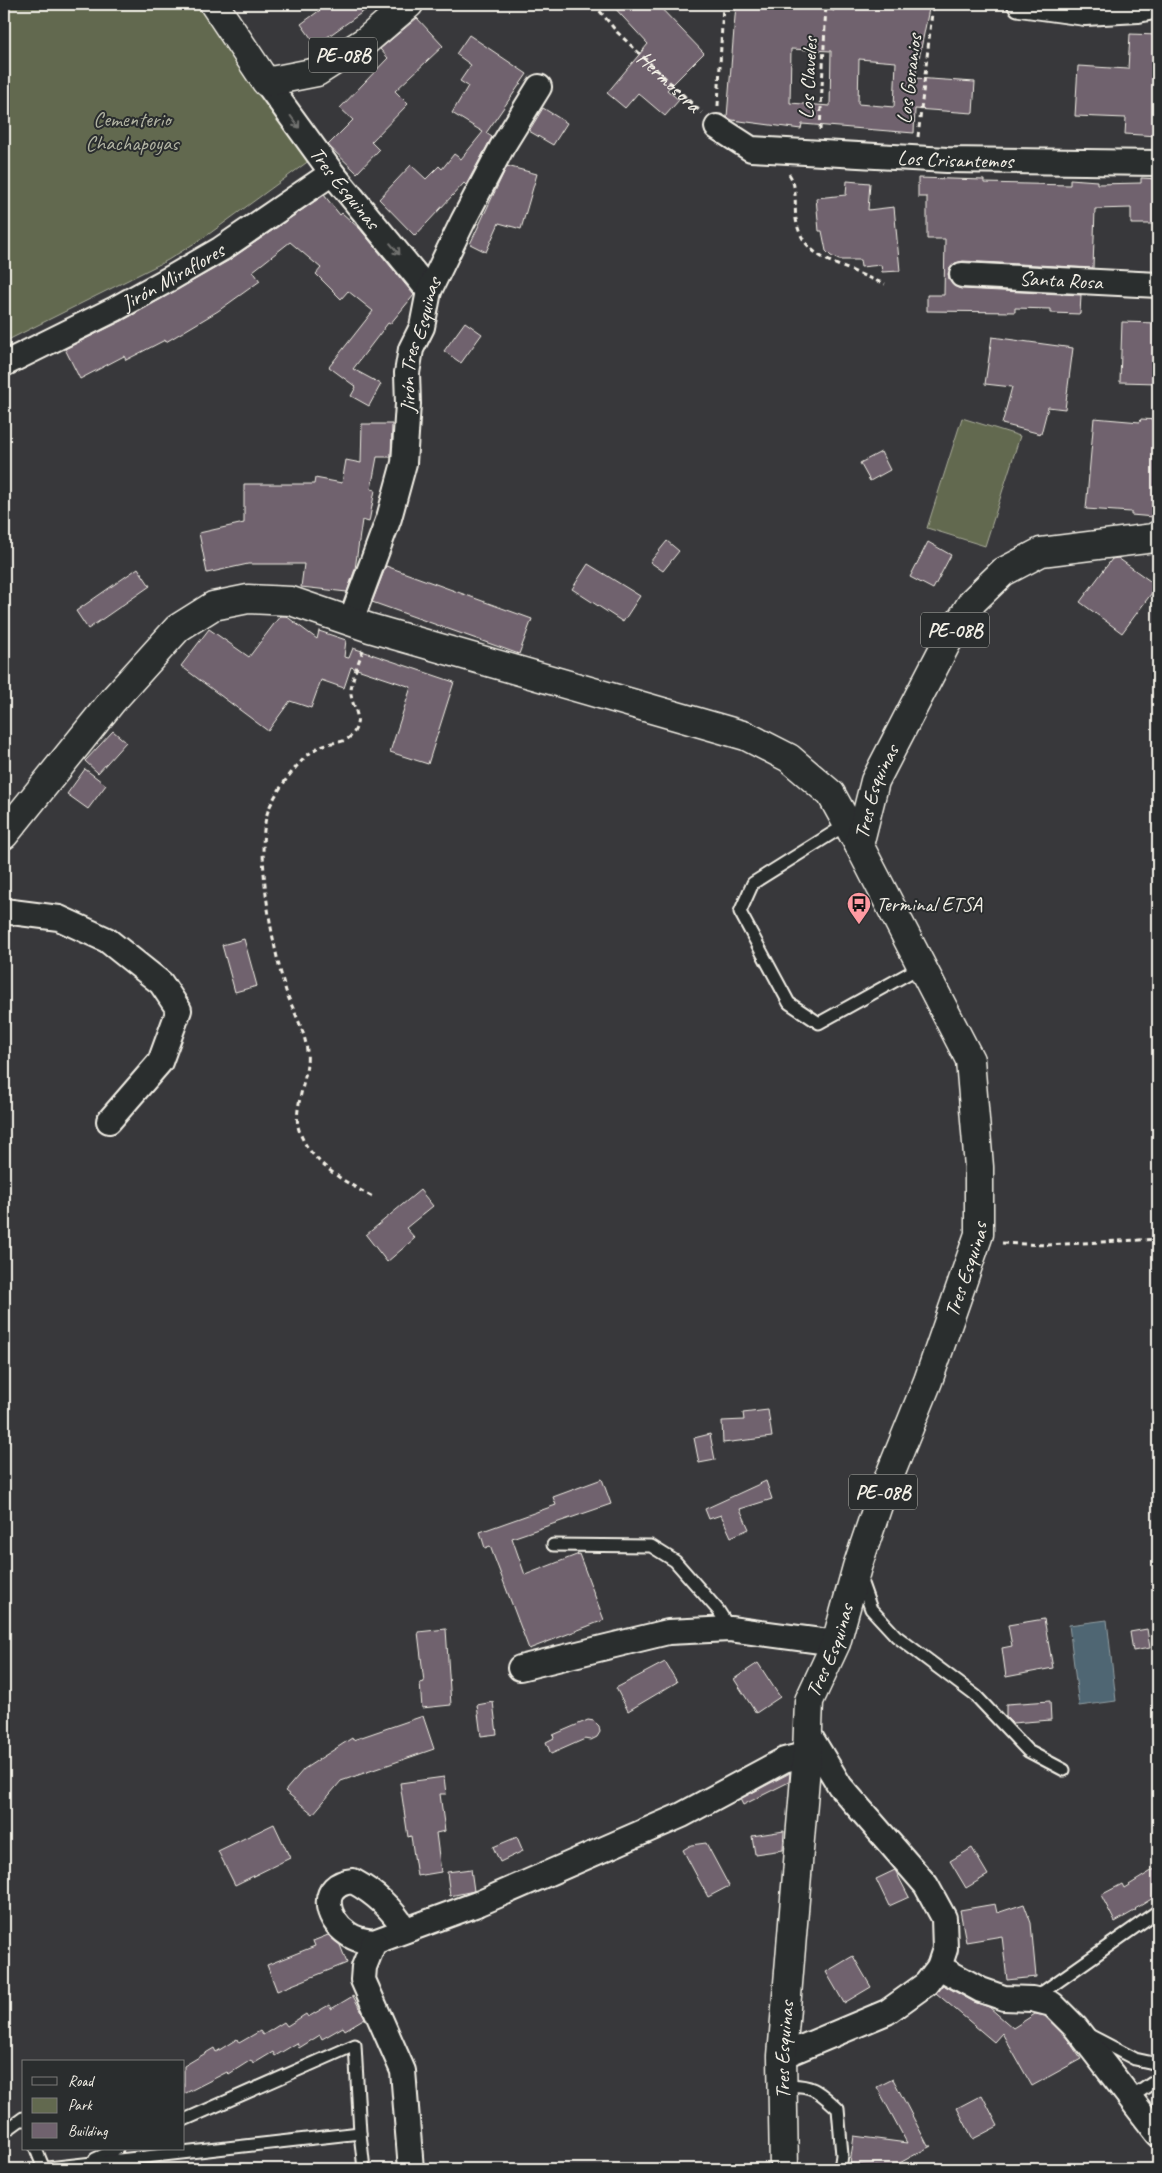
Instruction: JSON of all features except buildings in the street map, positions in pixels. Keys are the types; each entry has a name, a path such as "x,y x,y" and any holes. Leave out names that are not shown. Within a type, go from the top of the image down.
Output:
{"main road":[{"name":"Tres Esquinas","path":"214,4 266,82"},
{"name":"PE-08B","path":"266,82 317,72 366,40 409,4"},
{"name":"Tres Esquinas","path":"784,2169 781,2086 782,2056 809,1701 836,1643 857,1567 879,1502 928,1381 979,1234 979,1167 970,1060 853,835 875,781 946,644 973,601 1003,572 1041,552 1157,540"},
{"path":"4,835 113,700 178,628 213,606 248,600 291,601 360,624 746,736 790,758 831,794 853,835"}],"street":[{"path":"1020,4 1085,13 1138,10 1158,6"},
{"name":"Tres Esquinas","path":"266,82 332,173 429,291"},
{"name":"Jirón Tres Esquinas","path":"360,624 404,463 408,404 407,374 412,349 422,327 429,291 502,147 540,87"},
{"name":"Hermosura","path":"717,127 763,150"},
{"name":"Los Crisantemos","path":"763,150 916,158 1158,162"},
{"name":"Jirón Miraflores","path":"4,364 115,309 197,263 332,173"},
{"name":"Santa Rosa","path":"962,275 1158,285"},
{"path":"4,911 59,918 107,940 162,983 179,1010 160,1062 109,1121"},
{"path":"520,1668 668,1632 730,1629 836,1643"},
{"path":"405,1930 400,1921 374,1892 353,1881 338,1885 333,1890 328,1901 332,1918 347,1934 374,1942 480,1903 682,1815 784,1760 807,1743 840,1786 926,1885 944,1918 945,1949 939,1967 926,1984 887,2012 782,2056"},
{"path":"374,1942 364,1968 363,1980 403,2071 411,2169"},
{"path":"939,1967 981,1990 1004,1998 1032,1999 1052,2004 1076,2028 1129,2099 1158,2134"}],"lane":[{"path":"853,835 753,883 740,912 756,946 789,1003 819,1023 922,966"},
{"path":"553,1545 651,1546 674,1561 718,1610 730,1629"},
{"path":"857,1567 870,1610 896,1636 976,1696 1028,1751 1064,1770"},
{"path":"1032,1999 1158,1911"},
{"path":"1076,2028 1135,2059 1158,2064"},
{"path":"185,2120 355,2045 364,2169"},
{"path":"1129,2099 1158,2079"},
{"path":"781,2086 799,2084 814,2088 838,2110 842,2155 840,2169"},
{"path":"4,2132 22,2119"},
{"path":"39,2169 360,2134"},
{"path":"36,2150 44,2169"},
{"path":"84,2164 115,2150"}],"path":[{"name":"Hermosura","path":"594,4 617,32 717,127"},
{"path":"717,127 723,4"},
{"name":"Los Claveles","path":"819,153 826,4"},
{"name":"Los Geranios","path":"916,158 934,4"},
{"path":"763,150 793,179 797,221 802,238 810,249 835,265 885,284"},
{"path":"360,624 351,694 356,707 358,721 355,731 350,738 335,744 319,747 302,760 289,776 268,810 263,842 264,883 286,990 303,1033 307,1052 305,1080 298,1118 299,1130 310,1150 330,1170 374,1197"},
{"path":"979,1234 1002,1243 1046,1245 1158,1239"}],"green space":[{"name":"Cementerio Chachapoyas","path":"4,4 200,4 218,34 321,152 209,234 168,260 4,342"},
{"path":"962,418 1020,436 985,546 927,528"}],"water":[{"path":"1107,1620 1116,1701 1079,1706 1069,1625"}],"place":[{"name":"Terminal ETSA","path":"859,925"}]}
